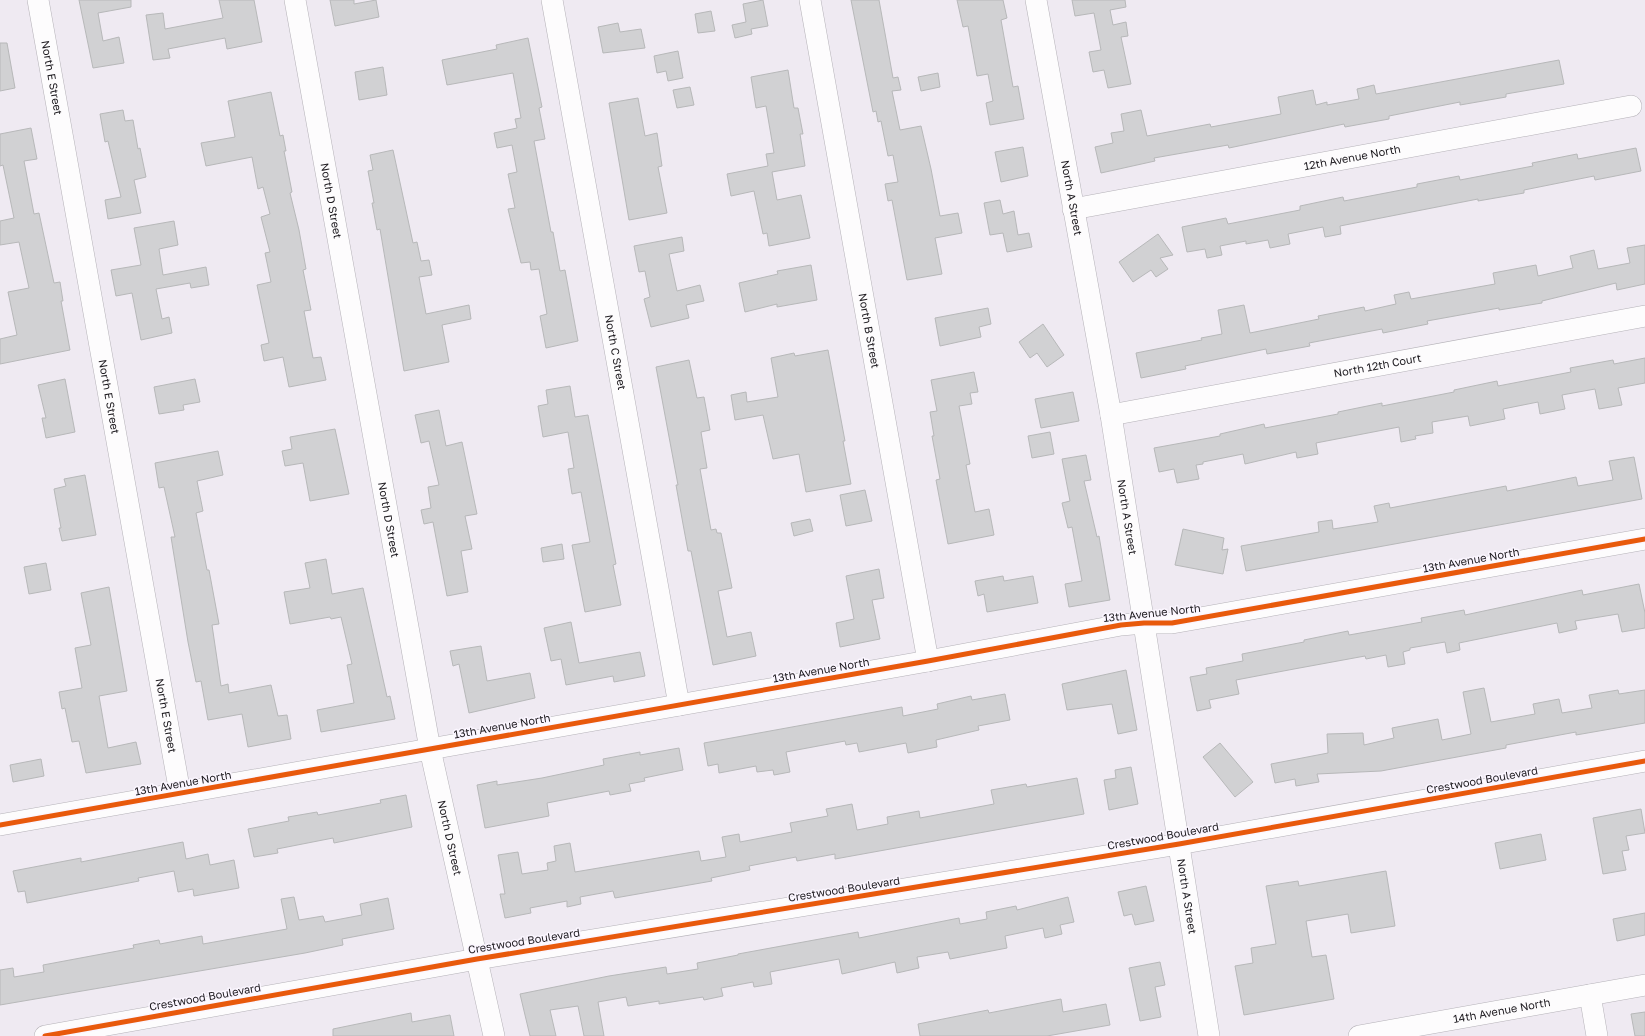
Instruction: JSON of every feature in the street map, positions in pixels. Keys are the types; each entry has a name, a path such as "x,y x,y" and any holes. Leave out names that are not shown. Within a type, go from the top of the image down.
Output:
{"street":[{"name":"North E Street","path":"38,0 180,793"},
{"name":"North D Street","path":"295,0 430,749 494,1036"},
{"name":"North C Street","path":"552,0 679,705"},
{"name":"North B Street","path":"810,0 928,661"},
{"name":"North A Street","path":"1036,0 1111,415 1209,1036"},
{"name":"12th Avenue North","path":"1074,209 1631,106"},
{"name":"North 12th Court","path":"1111,415 1645,316"},
{"name":"13th Avenue North","path":"0,825 928,661 1121,625 1172,623 1645,539"},
{"name":"Crestwood Boulevard","path":"45,1036 477,959 1179,844 1645,761"},
{"name":"14th Avenue North","path":"1358,1036 1404,1032 1645,985"},
{"path":"1590,995 1597,1036"}],"building":[{"path":"79,0 131,0 131,7 98,13 103,41 119,37 124,63 93,68"},
{"path":"219,0 254,0 262,42 227,49 225,38 168,49 170,58 153,60 146,15 163,13 165,29 223,18"},
{"path":"330,0 354,0 354,4 376,0 379,17 335,26"},
{"path":"763,0 768,26 751,29 752,34 735,38 732,25 746,22 743,4"},
{"path":"851,0 879,0 893,78 898,77 901,90 892,91 900,130 921,126 940,216 958,213 962,233 935,238 942,274 907,280 892,200 888,201 885,184 898,182 893,155 888,156 881,121 878,122 876,111 873,112"},
{"path":"957,0 1003,0 1007,18 1001,20 1013,87 1018,86 1024,119 990,125 986,103 993,101 988,74 977,76 968,26 963,27"},
{"path":"1072,0 1125,0 1126,7 1110,10 1113,25 1126,22 1128,36 1121,37 1131,84 1108,88 1104,70 1093,72 1089,52 1101,50 1094,13 1075,16"},
{"path":"711,11 715,31 698,33 695,14"},
{"path":"618,23 620,32 641,29 645,48 603,53 598,27"},
{"path":"528,38 542,107 539,108 545,139 534,141 551,232 553,232 560,271 565,270 578,341 546,348 540,316 547,314 539,269 531,270 530,262 521,263 508,209 515,208 508,174 517,172 512,145 497,148 494,133 517,128 515,119 521,118 513,73 447,85 442,60 497,49 496,45"},
{"path":"0,43 7,43 15,88 0,91"},
{"path":"678,51 683,78 668,81 666,71 657,73 654,56"},
{"path":"1559,60 1564,84 1506,94 1506,97 1460,105 1460,102 1389,116 1389,119 1345,127 1344,124 1229,148 1228,145 1154,158 1155,161 1101,173 1095,147 1113,143 1111,133 1124,131 1121,114 1141,110 1147,136 1210,124 1211,127 1281,114 1278,97 1313,90 1316,105 1327,102 1327,105 1359,99 1357,89 1374,85 1376,94"},
{"path":"383,67 387,95 359,100 355,72"},
{"path":"788,70 794,108 798,108 803,134 800,134 805,166 772,172 777,200 801,195 810,238 769,246 767,233 763,234 754,191 731,196 727,174 768,166 766,154 774,153 766,106 756,108 751,77"},
{"path":"938,73 940,87 921,91 918,77"},
{"path":"690,87 694,105 677,108 673,90"},
{"path":"271,92 280,136 283,135 286,151 284,151 292,192 290,193 306,269 303,270 311,310 304,311 313,358 321,357 326,380 289,387 283,357 264,361 261,345 269,343 257,285 271,282 265,253 270,252 261,217 270,214 263,187 258,189 252,157 206,166 201,143 235,137 228,101"},
{"path":"638,98 645,136 657,133 662,166 658,167 667,213 629,220 609,103"},
{"path":"123,110 125,121 133,120 138,149 140,148 146,177 134,180 141,213 108,219 105,200 121,197 108,141 105,142 100,114"},
{"path":"31,128 37,159 24,161 34,214 39,213 54,283 60,282 63,301 61,301 70,350 0,364 0,339 17,335 8,292 29,288 19,242 0,245 0,221 14,218 3,165 0,166 0,134"},
{"path":"1023,147 1028,176 1001,182 995,152"},
{"path":"1636,148 1641,171 1595,180 1594,176 1524,190 1524,193 1478,201 1478,199 1340,226 1341,234 1325,237 1323,227 1288,234 1290,244 1270,248 1268,240 1246,244 1246,241 1220,246 1222,255 1207,258 1205,249 1187,252 1182,227 1226,218 1228,224 1300,210 1300,206 1343,197 1344,201 1417,187 1417,184 1459,176 1460,180 1533,166 1532,163 1577,154 1578,159"},
{"path":"393,150 413,243 417,242 421,261 429,260 432,275 419,277 426,314 469,305 471,319 442,325 449,362 404,371 380,229 377,230 372,203 374,203 368,171 373,170 370,155"},
{"path":"1000,200 1003,214 1014,211 1018,235 1029,233 1032,247 1007,252 1003,233 990,235 984,203"},
{"path":"174,221 178,245 159,249 163,275 206,267 209,285 191,288 190,283 156,289 162,319 169,317 172,333 141,340 132,293 116,296 111,270 141,265 134,228"},
{"path":"1158,234 1173,255 1160,258 1168,269 1156,277 1151,270 1133,282 1119,262"},
{"path":"682,237 684,251 669,254 677,291 700,285 704,301 686,305 689,318 651,327 644,299 650,297 645,271 639,272 634,246"},
{"path":"1645,245 1645,284 1617,290 1616,283 1542,301 1542,303 1499,310 1499,308 1427,321 1428,324 1383,333 1382,329 1309,343 1310,346 1267,354 1266,349 1185,366 1186,369 1141,378 1136,353 1202,340 1201,338 1222,334 1218,310 1244,305 1250,333 1319,319 1318,316 1364,307 1365,311 1396,304 1394,295 1409,292 1411,299 1495,284 1493,273 1536,265 1538,276 1573,268 1570,256 1594,250 1598,269 1630,263 1627,248"},
{"path":"811,265 817,300 777,307 777,304 745,312 739,283 778,274 777,271"},
{"path":"988,308 991,324 979,327 981,337 940,346 935,318"},
{"path":"1043,324 1064,355 1047,367 1037,353 1030,358 1019,342"},
{"path":"828,350 845,441 843,441 851,484 806,492 799,454 773,459 763,415 735,420 731,395 746,392 747,402 778,397 771,358 794,353 795,356"},
{"path":"1645,358 1645,383 1618,388 1622,405 1599,409 1595,389 1562,395 1565,409 1540,414 1538,402 1503,409 1505,419 1470,426 1468,416 1432,422 1433,433 1415,436 1416,439 1401,442 1399,427 1316,443 1318,454 1297,458 1296,452 1245,464 1243,454 1203,462 1203,464 1196,465 1199,479 1177,483 1174,469 1159,472 1154,448 1220,436 1220,434 1264,424 1265,428 1338,414 1338,412 1382,403 1382,406 1454,392 1454,390 1497,381 1498,386 1571,372 1570,368 1613,360 1614,364"},
{"path":"689,360 697,398 704,397 710,430 701,432 707,468 700,469 711,530 716,529 717,533 721,533 732,588 718,591 727,637 751,632 756,656 713,665 691,551 688,551 676,485 678,485 656,367"},
{"path":"974,372 978,392 970,393 972,404 959,406 970,464 966,465 975,512 989,509 994,535 948,544 936,480 940,479 932,436 934,436 930,412 937,411 931,380"},
{"path":"65,379 75,432 46,438 42,418 46,418 38,385"},
{"path":"195,379 200,402 183,405 184,410 159,414 154,387"},
{"path":"570,386 575,417 588,415 616,564 613,565 621,605 585,612 572,545 590,542 581,492 572,494 568,469 574,468 568,432 543,437 538,406 548,404 546,390"},
{"path":"1073,392 1079,421 1041,428 1035,399"},
{"path":"439,410 446,446 462,442 477,514 465,516 472,549 461,551 468,592 447,596 433,522 424,524 421,510 431,508 428,487 439,485 429,441 421,443 415,415"},
{"path":"335,429 349,494 310,501 303,463 285,466 282,451 292,449 290,437"},
{"path":"1050,432 1054,454 1032,458 1028,436"},
{"path":"218,451 223,475 197,481 203,511 196,513 219,624 212,625 221,686 228,684 229,693 271,685 278,716 287,715 291,739 248,747 242,714 208,720 201,681 196,682 188,642 171,537 175,537 164,487 159,488 155,463"},
{"path":"1086,455 1091,480 1084,481 1097,537 1099,536 1110,600 1069,607 1065,584 1082,581 1072,527 1068,528 1062,503 1070,501 1062,459"},
{"path":"1634,457 1642,499 1246,571 1241,546 1319,532 1318,522 1332,520 1333,529 1378,522 1374,506 1389,503 1390,508 1506,486 1507,491 1576,477 1578,486 1613,480 1609,461"},
{"path":"85,475 96,535 62,541 54,489 66,486 64,479"},
{"path":"865,490 872,521 846,526 840,495"},
{"path":"810,519 813,531 794,536 791,523"},
{"path":"1183,529 1224,538 1222,550 1228,549 1223,574 1175,565"},
{"path":"562,544 564,559 543,562 541,548"},
{"path":"326,559 332,594 363,588 387,697 390,696 395,719 321,732 317,710 354,703 347,665 352,664 341,617 331,619 330,617 290,624 284,592 310,588 305,563"},
{"path":"46,563 51,590 29,594 24,567"},
{"path":"879,569 884,598 872,600 880,639 840,647 836,623 854,619 846,576"},
{"path":"1003,576 1004,581 1033,576 1038,603 987,612 984,594 978,596 975,581"},
{"path":"1639,584 1645,613 1645,628 1622,632 1618,614 1575,621 1577,629 1559,633 1557,623 1459,643 1460,650 1447,653 1445,642 1410,648 1410,650 1403,652 1405,664 1388,667 1386,655 1366,659 1365,656 1294,669 1236,680 1239,694 1209,700 1211,708 1197,711 1190,677 1207,674 1206,668 1243,661 1242,654 1304,642 1304,640 1348,631 1349,635 1422,622 1421,618 1464,610 1465,615 1582,590 1583,595"},
{"path":"109,587 127,691 99,696 108,748 136,742 141,764 86,773 79,741 72,742 65,708 62,709 59,692 82,688 75,648 91,645 81,593"},
{"path":"571,622 579,663 640,652 645,676 614,682 613,676 566,685 561,659 551,661 544,628"},
{"path":"481,646 487,681 530,673 535,698 469,713 459,664 453,666 450,651"},
{"path":"1126,670 1137,730 1118,734 1112,704 1067,710 1062,684"},
{"path":"1484,688 1491,722 1535,714 1533,704 1559,699 1562,713 1592,708 1589,695 1618,690 1619,694 1645,690 1645,723 1576,735 1576,732 1506,745 1506,748 1381,771 1317,774 1319,782 1296,786 1295,779 1275,783 1271,764 1328,753 1327,734 1363,733 1364,745 1394,738 1392,728 1438,719 1442,740 1471,734 1463,692"},
{"path":"1005,694 1010,720 978,726 979,730 936,740 937,747 908,753 906,743 859,752 857,743 846,745 845,741 786,752 790,772 774,775 773,770 757,772 756,766 719,773 718,764 708,766 704,743 902,707 903,716 938,709 937,704 971,696 972,700"},
{"path":"1220,743 1253,782 1235,797 1203,757"},
{"path":"679,748 683,770 644,778 645,781 629,784 631,791 610,795 609,791 547,803 549,816 485,828 477,785 497,781 497,785 542,778 604,765 603,759 640,752 640,755"},
{"path":"41,759 44,776 13,782 10,765"},
{"path":"1131,767 1138,804 1109,810 1104,780 1116,778 1115,770"},
{"path":"1077,778 1084,814 835,859 835,854 797,861 796,857 749,866 750,870 711,878 712,881 615,898 613,891 580,897 581,904 567,907 567,901 530,908 531,913 505,918 500,894 505,894 498,855 518,852 522,874 548,870 547,863 556,861 554,846 570,843 575,872 699,851 701,861 726,857 722,837 739,834 740,842 792,832 790,823 828,816 826,809 852,804 857,830 888,824 887,817 919,811 920,818 994,804 991,790 1026,784 1027,787"},
{"path":"406,795 412,827 334,843 333,838 277,849 278,853 254,857 248,829 289,821 288,817 317,812 318,815 381,803 380,800"},
{"path":"1641,809 1645,833 1626,836 1629,850 1622,851 1626,870 1603,874 1593,818"},
{"path":"1541,834 1546,860 1500,869 1495,843"},
{"path":"183,842 186,859 208,854 210,865 234,860 239,888 194,896 193,889 178,892 174,871 138,878 139,881 27,903 25,891 18,892 13,871 81,858 81,862"},
{"path":"1386,871 1395,926 1351,933 1348,914 1306,921 1312,957 1326,955 1334,999 1244,1015 1235,966 1253,963 1251,948 1276,944 1266,886 1298,881 1299,886"},
{"path":"1146,886 1154,921 1135,925 1132,914 1124,916 1118,892"},
{"path":"294,897 299,920 323,916 325,922 362,915 360,904 388,898 394,929 342,939 343,945 305,953 0,1005 0,970 13,968 14,977 44,972 43,965 134,948 133,945 159,940 160,944 202,936 203,944 287,929 281,899"},
{"path":"1068,897 1074,922 1060,925 1062,934 1045,938 1043,928 1005,936 1007,948 950,959 948,952 917,957 919,968 897,973 895,962 842,974 839,959 770,972 772,984 754,987 753,982 721,988 723,996 704,1000 703,997 659,1004 659,1001 628,1006 626,997 598,1002 604,1036 584,1036 578,1006 550,1010 556,1036 530,1036 520,994 609,976 666,967 667,974 698,969 697,963 858,932 859,938 959,918 960,924 987,919 986,912 1016,906 1017,910"},
{"path":"1645,913 1645,935 1617,941 1613,919"},
{"path":"1160,962 1165,985 1155,987 1161,1017 1140,1021 1129,968"},
{"path":"1061,999 1063,1012 1106,1004 1110,1025 1047,1036 920,1036 918,1024 988,1010 989,1013"},
{"path":"1645,1012 1645,1036 1635,1036 1631,1014"},
{"path":"411,1013 412,1022 450,1015 454,1036 333,1036 333,1029"}],"cycle path":[{"path":"0,825 928,661 1121,625 1172,623 1645,539"},
{"path":"45,1036 477,959 1179,844 1645,761"}]}
